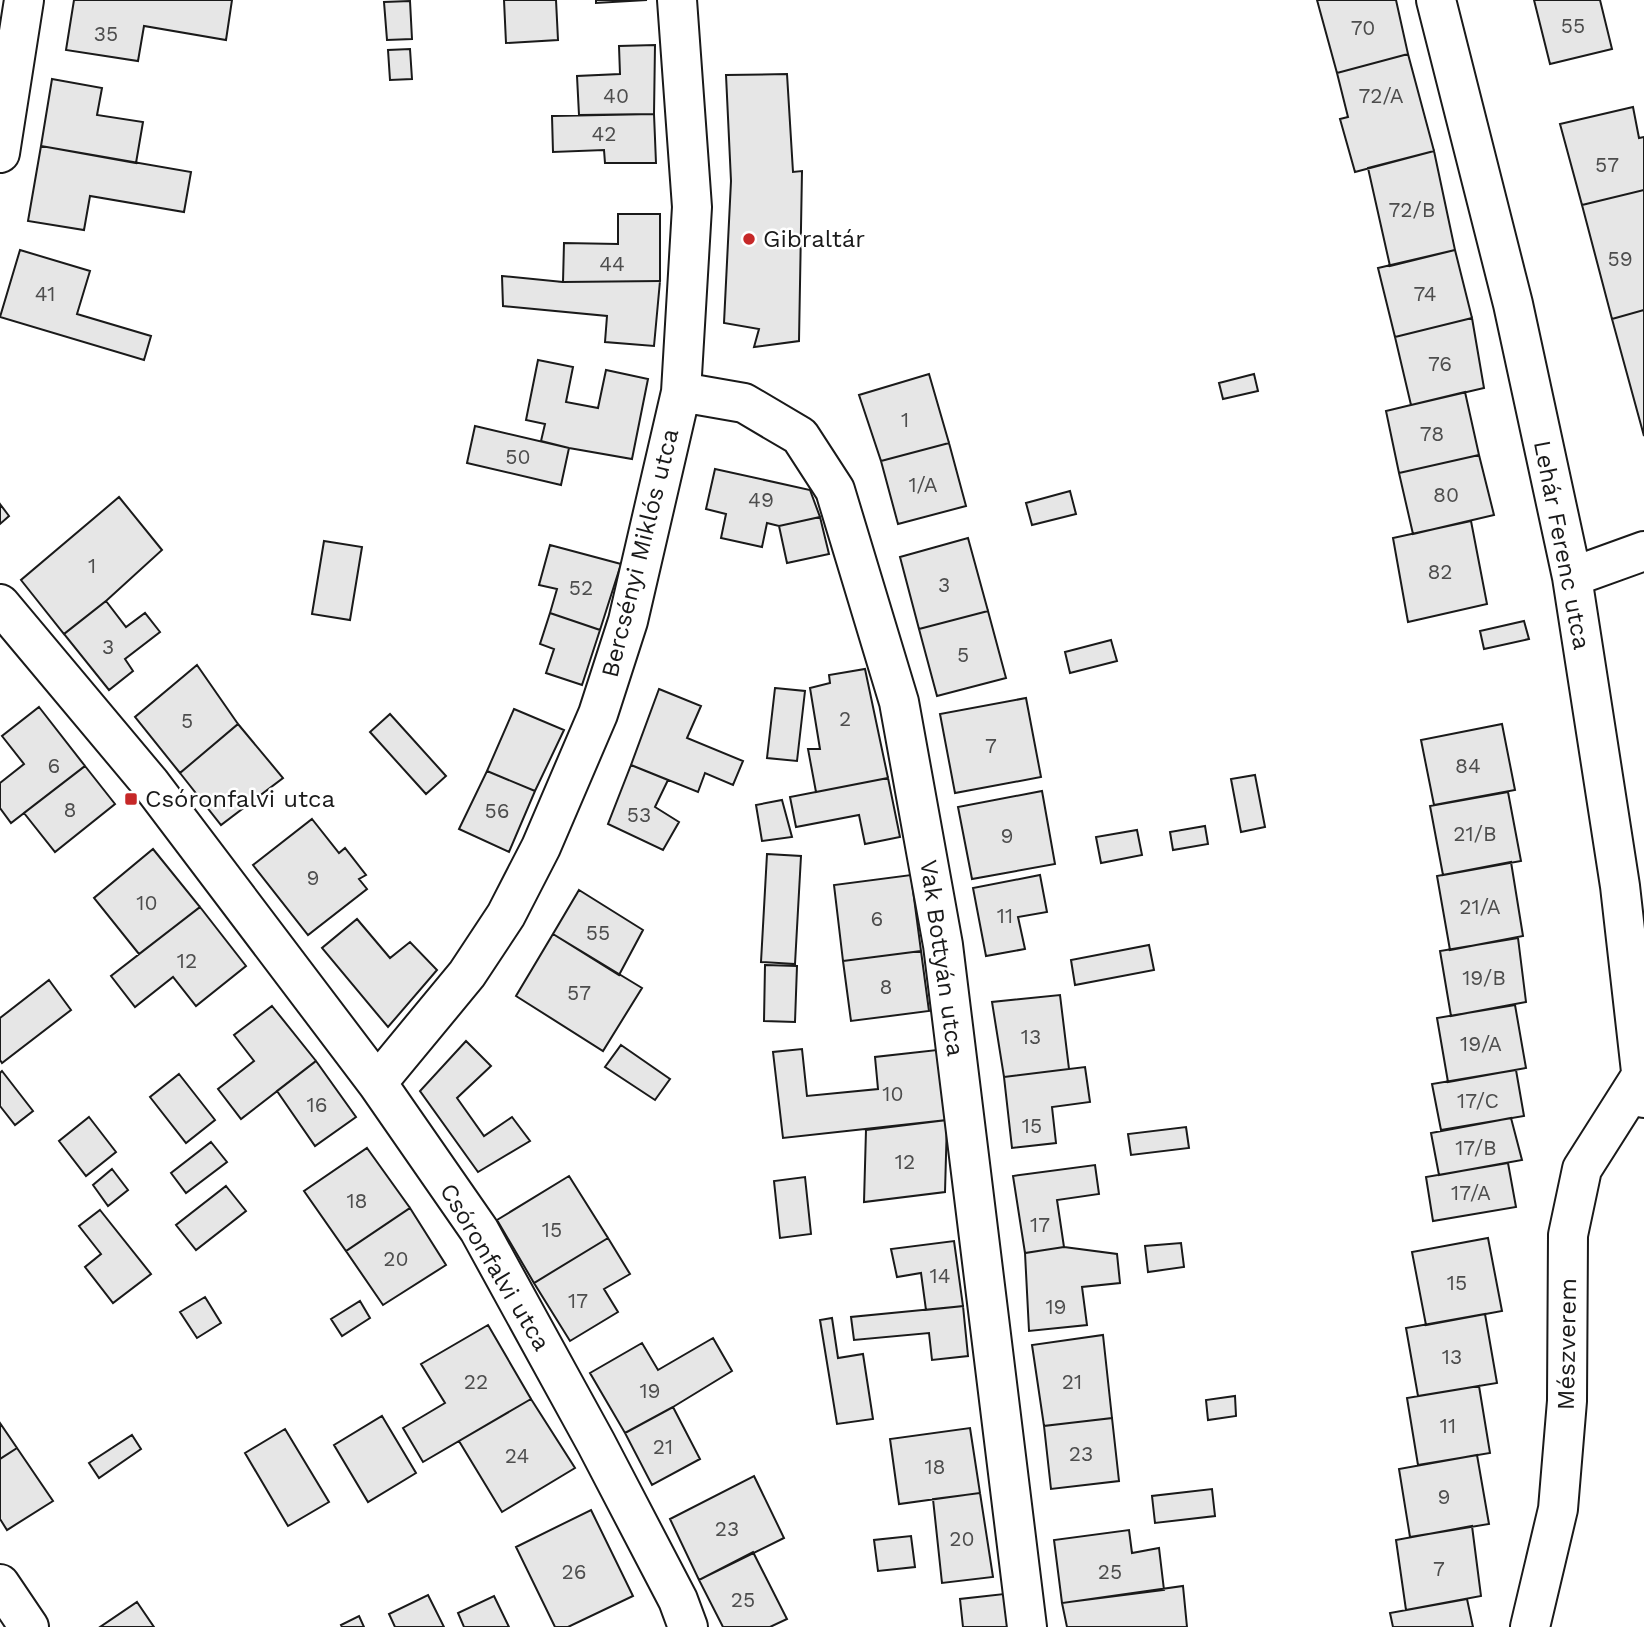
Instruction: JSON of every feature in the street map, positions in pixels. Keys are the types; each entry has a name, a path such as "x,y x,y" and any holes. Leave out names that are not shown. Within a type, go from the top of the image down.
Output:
{"street":[{"path":"0,153 24,0"},
{"name":"Bercsényi Miklós utca","path":"377,1083 467,974 506,915 541,847 598,714 628,621 681,392 692,207 677,0"},
{"name":"Lehár Ferenc utca","path":"1436,0 1513,304 1572,577 1620,886 1642,1087"},
{"name":"Vak Bottyán utca","path":"681,392 744,403 800,436 835,490 899,702 943,945 1027,1627"},
{"path":"1572,577 1644,551"},
{"name":"Csóronfalvi utca","path":"0,604 150,783 377,1083 479,1230 596,1443 678,1600 688,1627"},
{"name":"Mészverem","path":"1530,1627 1558,1509 1567,1401 1568,1235 1582,1169 1642,1087"},
{"path":"0,1584 29,1627"}],"building":[{"path":"74,0 232,0 226,40 144,26 138,61 66,50"},
{"path":"504,0 556,0 558,40 506,43"},
{"path":"596,0 647,0 596,3"},
{"path":"1317,0 1396,0 1408,54 1337,73"},
{"path":"1534,0 1600,0 1612,49 1550,64"},
{"path":"410,1 412,39 387,40 384,2"},
{"path":"655,45 654,114 579,115 577,76 620,74 619,46"},
{"path":"410,49 412,79 390,80 388,50"},
{"path":"1408,54 1434,151 1355,172 1340,119 1348,117 1337,73"},
{"path":"787,74 793,172 802,171 799,341 754,347 759,329 724,323 731,181 726,75"},
{"path":"52,79 102,88 97,115 143,122 136,163 41,146"},
{"path":"1633,107 1639,138 1644,137 1644,190 1582,205 1560,124"},
{"path":"654,114 656,163 605,163 604,150 553,152 552,116"},
{"path":"41,146 191,172 184,212 90,196 84,230 28,221"},
{"path":"1434,151 1455,250 1390,266 1368,168"},
{"path":"1644,190 1644,310 1612,319 1582,205"},
{"path":"618,214 660,214 660,281 563,282 564,243 618,244"},
{"path":"20,250 90,271 77,314 151,336 144,360 0,317"},
{"path":"1455,250 1472,318 1395,337 1378,268"},
{"path":"502,276 563,282 660,281 654,346 605,342 607,316 503,306"},
{"path":"1644,310 1644,436 1612,319"},
{"path":"1472,318 1484,388 1411,405 1395,337"},
{"path":"538,360 573,367 566,402 598,408 606,370 648,379 632,459 541,441 545,424 526,420"},
{"path":"929,374 949,443 881,461 859,395"},
{"path":"1254,374 1258,391 1223,399 1219,383"},
{"path":"1465,392 1479,455 1399,473 1386,411"},
{"path":"475,426 569,448 561,485 467,463"},
{"path":"949,443 966,506 898,524 881,461"},
{"path":"1479,455 1494,515 1413,534 1399,473"},
{"path":"715,469 810,490 820,517 779,526 767,523 762,547 721,538 726,514 706,509"},
{"path":"1070,491 1076,514 1032,525 1026,503"},
{"path":"119,497 162,550 106,601 64,634 21,580"},
{"path":"0,504 9,516 0,524"},
{"path":"820,517 829,554 787,563 779,526"},
{"path":"1471,521 1487,604 1408,622 1393,538"},
{"path":"968,538 988,611 919,629 900,557"},
{"path":"324,541 362,547 350,620 312,614"},
{"path":"550,545 621,564 600,630 550,613 557,589 539,585"},
{"path":"106,601 126,627 145,613 160,632 125,659 133,671 109,690 64,634"},
{"path":"988,611 1006,678 937,696 919,629"},
{"path":"550,613 600,630 582,685 546,673 554,649 540,644"},
{"path":"1524,621 1529,639 1484,649 1480,631"},
{"path":"1111,640 1117,661 1070,673 1065,652"},
{"path":"197,665 238,724 180,773 135,717"},
{"path":"865,669 888,778 816,792 808,749 820,749 810,688 830,683 829,675"},
{"path":"775,688 805,691 797,761 767,758"},
{"path":"659,689 701,706 687,738 743,761 733,785 705,773 698,792 631,765"},
{"path":"1026,698 1041,777 955,793 940,714"},
{"path":"39,707 85,766 11,823 0,808 0,783 24,764 2,736"},
{"path":"514,709 564,730 535,791 487,771"},
{"path":"390,714 446,776 426,794 370,732"},
{"path":"238,724 283,778 221,825 180,773"},
{"path":"1502,724 1515,790 1434,805 1421,740"},
{"path":"631,765 668,780 655,807 679,822 663,850 608,824"},
{"path":"85,766 115,804 55,852 24,813"},
{"path":"487,771 535,791 509,852 459,829"},
{"path":"1255,775 1265,827 1241,832 1231,779"},
{"path":"888,778 900,837 865,844 859,815 796,827 790,797"},
{"path":"1042,791 1055,864 972,879 958,807"},
{"path":"1508,792 1521,861 1443,875 1430,806"},
{"path":"782,800 792,837 762,841 756,805"},
{"path":"312,819 339,853 345,848 366,875 359,879 367,889 308,935 253,865"},
{"path":"1205,826 1208,844 1173,850 1170,832"},
{"path":"1137,830 1142,855 1101,863 1096,837"},
{"path":"153,849 200,907 139,954 94,898"},
{"path":"767,854 801,856 795,964 761,962"},
{"path":"1511,862 1523,936 1450,950 1437,876"},
{"path":"911,875 921,951 843,961 834,885"},
{"path":"1040,875 1047,912 1018,917 1025,949 986,956 973,888"},
{"path":"579,890 643,930 619,975 553,934"},
{"path":"200,907 246,966 196,1006 173,977 135,1007 111,976"},
{"path":"357,919 390,958 410,942 437,970 388,1027 322,948"},
{"path":"553,934 642,988 603,1051 516,996"},
{"path":"1518,938 1526,1002 1451,1016 1440,951"},
{"path":"1149,945 1154,970 1075,985 1071,960"},
{"path":"921,951 929,1011 851,1021 843,961"},
{"path":"765,965 797,966 795,1022 764,1021"},
{"path":"49,980 71,1010 2,1063 0,1018"},
{"path":"1060,995 1069,1069 1004,1077 992,1002"},
{"path":"1515,1005 1526,1068 1448,1082 1437,1018"},
{"path":"272,1006 316,1061 241,1119 218,1089 254,1061 234,1035"},
{"path":"466,1041 491,1066 457,1098 484,1136 512,1117 530,1141 478,1172 420,1091"},
{"path":"621,1045 670,1079 655,1100 605,1067"},
{"path":"802,1049 807,1096 878,1089 875,1057 937,1050 947,1120 783,1138 773,1052"},
{"path":"316,1061 356,1117 315,1146 277,1091"},
{"path":"1085,1067 1090,1102 1052,1107 1056,1143 1012,1148 1004,1077"},
{"path":"1516,1070 1524,1116 1441,1130 1432,1084"},
{"path":"2,1071 33,1111 15,1125 0,1106"},
{"path":"179,1074 215,1120 186,1143 150,1097"},
{"path":"89,1117 116,1152 86,1176 59,1141"},
{"path":"1511,1118 1522,1160 1439,1175 1431,1133"},
{"path":"947,1120 945,1192 864,1202 866,1130"},
{"path":"1186,1127 1189,1148 1131,1155 1128,1134"},
{"path":"211,1142 227,1162 186,1193 171,1173"},
{"path":"367,1148 410,1208 346,1251 304,1191"},
{"path":"1508,1163 1516,1207 1433,1221 1426,1177"},
{"path":"1095,1165 1099,1194 1057,1200 1064,1247 1025,1253 1013,1176"},
{"path":"112,1169 128,1190 108,1206 93,1185"},
{"path":"569,1176 608,1238 534,1283 497,1220"},
{"path":"805,1177 811,1234 780,1238 774,1181"},
{"path":"226,1186 246,1211 196,1250 176,1225"},
{"path":"410,1208 446,1265 383,1305 346,1251"},
{"path":"100,1210 151,1274 113,1303 85,1267 101,1254 79,1226"},
{"path":"608,1238 630,1274 604,1289 618,1312 570,1341 534,1283"},
{"path":"1488,1238 1502,1311 1426,1325 1412,1252"},
{"path":"954,1241 963,1306 926,1310 921,1273 897,1277 891,1249"},
{"path":"1181,1243 1184,1267 1148,1272 1145,1246"},
{"path":"1064,1247 1117,1254 1120,1283 1082,1287 1087,1325 1029,1331 1025,1253"},
{"path":"205,1297 221,1323 197,1338 180,1312"},
{"path":"360,1301 370,1318 342,1336 331,1319"},
{"path":"963,1306 968,1356 932,1360 929,1333 854,1340 851,1317"},
{"path":"1485,1314 1497,1383 1418,1396 1406,1328"},
{"path":"832,1318 838,1358 863,1354 873,1419 837,1424 820,1320"},
{"path":"488,1325 531,1399 423,1462 403,1428 445,1403 421,1364"},
{"path":"1103,1335 1112,1418 1044,1426 1032,1345"},
{"path":"713,1338 732,1371 625,1433 590,1373 642,1343 658,1370"},
{"path":"1479,1386 1490,1453 1418,1465 1407,1398"},
{"path":"1235,1396 1236,1416 1208,1420 1206,1400"},
{"path":"531,1399 575,1468 502,1512 459,1441"},
{"path":"673,1407 700,1459 652,1485 625,1433"},
{"path":"382,1416 416,1473 368,1502 334,1445"},
{"path":"1112,1418 1119,1481 1051,1489 1044,1426"},
{"path":"0,1423 17,1448 0,1459"},
{"path":"970,1428 980,1493 899,1504 890,1439"},
{"path":"285,1429 329,1502 288,1526 245,1453"},
{"path":"132,1435 141,1449 99,1478 89,1463"},
{"path":"17,1448 53,1501 7,1530 0,1519 0,1459"},
{"path":"1477,1455 1489,1524 1410,1537 1399,1469"},
{"path":"754,1476 784,1538 699,1580 670,1519"},
{"path":"1212,1489 1215,1516 1155,1523 1152,1496"},
{"path":"980,1493 993,1577 942,1583 933,1499"},
{"path":"591,1510 633,1596 568,1627 555,1627 516,1547"},
{"path":"1472,1526 1481,1596 1406,1610 1396,1540"},
{"path":"1129,1530 1132,1553 1159,1548 1164,1590 1062,1603 1054,1540"},
{"path":"911,1536 915,1567 878,1571 874,1540"},
{"path":"753,1552 787,1619 770,1627 723,1627 699,1580"},
{"path":"1183,1586 1187,1627 1067,1627 1062,1603"},
{"path":"1004,1594 1008,1627 963,1627 960,1599"},
{"path":"428,1595 444,1627 395,1627 389,1614"},
{"path":"494,1596 509,1627 464,1627 458,1613"},
{"path":"1467,1599 1473,1627 1393,1627 1390,1613"},
{"path":"137,1602 154,1627 100,1627"},
{"path":"359,1616 364,1627 342,1627 341,1625"}],"place":[{"name":"Gibraltár","path":"749,239"},
{"name":"Csóronfalvi utca","path":"131,799"}]}
